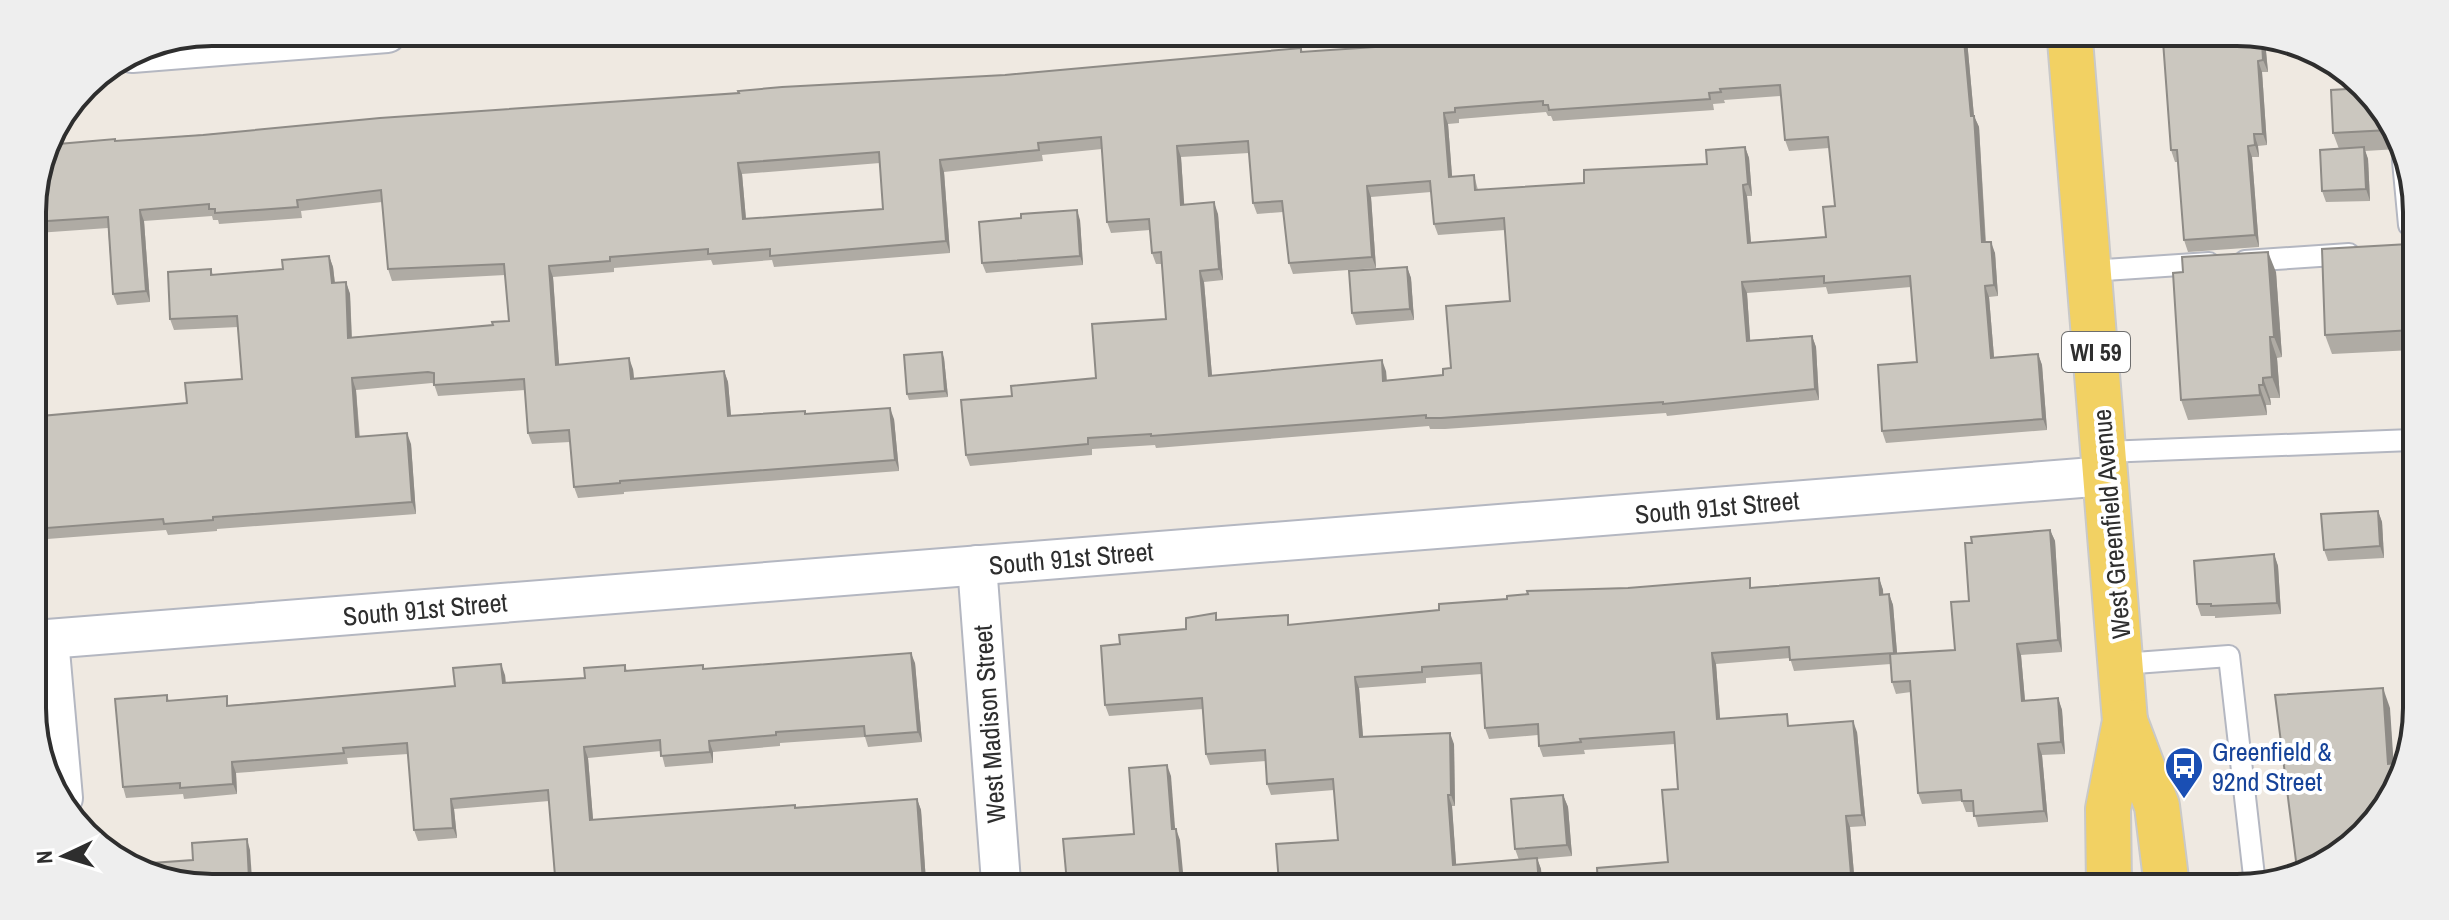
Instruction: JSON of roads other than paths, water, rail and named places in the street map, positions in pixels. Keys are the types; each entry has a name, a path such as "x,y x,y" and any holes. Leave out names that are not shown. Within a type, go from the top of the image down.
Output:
{"main road":[{"name":"West Greenfield Avenue","path":"2071,46 2125,721 2108,809 2109,874"},
{"name":"West Greenfield Avenue","path":"2125,721 2157,806 2165,874"}],"street":[{"path":"178,49 221,46"},
{"name":"South 91st Street","path":"46,639 977,565 2106,464"},
{"name":"West Madison Street","path":"977,565 1000,874"},
{"path":"46,669 60,774"}],"lane":[{"path":"2090,271 2369,253"},
{"path":"2106,464 2403,441"},
{"path":"2122,664 2229,656 2254,873"}],"place":[{"name":"Greenfield & 92nd Street","path":"2184,800"}]}
